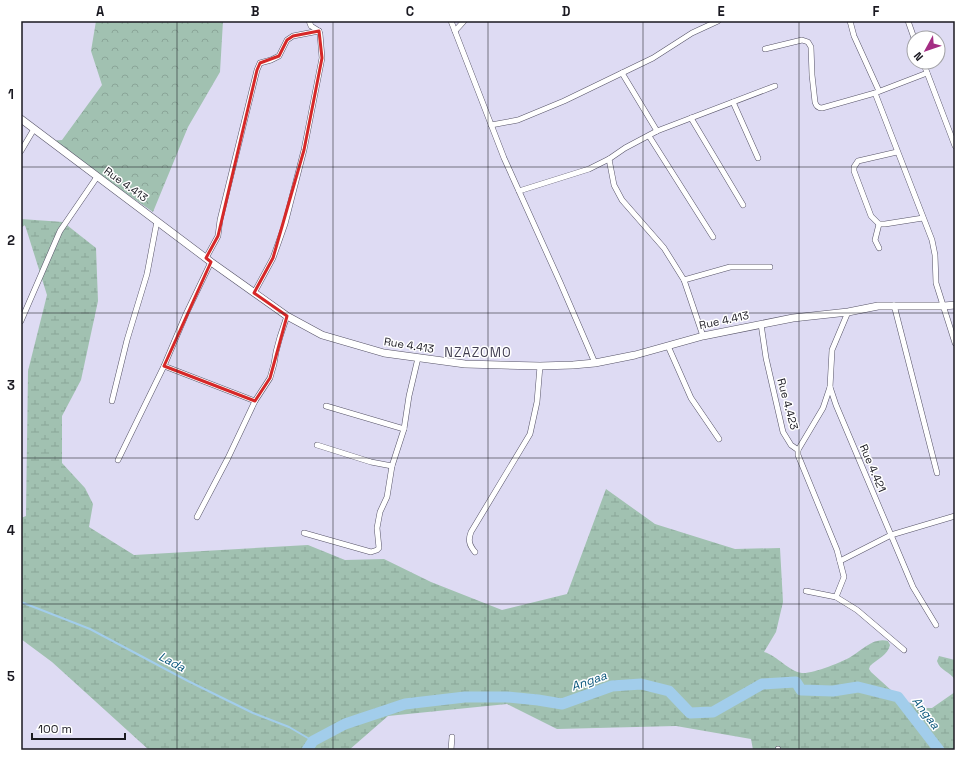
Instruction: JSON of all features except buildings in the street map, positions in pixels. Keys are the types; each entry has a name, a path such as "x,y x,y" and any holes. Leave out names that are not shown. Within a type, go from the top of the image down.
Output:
{"street":[{"path":"309,21 311,26 319,30"},
{"path":"451,21 504,158 560,282 594,363"},
{"path":"455,31 464,21"},
{"path":"491,125 518,120 564,101 653,58 697,30 718,21"},
{"path":"850,21 854,36 877,92 897,152 932,240 935,255 936,283 955,343"},
{"path":"118,460 164,366 218,236 220,220 253,85 260,63 279,56 287,40 293,36 319,30"},
{"path":"254,293 273,258 285,224 304,150 322,58 319,30"},
{"path":"765,49 802,40 808,42 811,47 815,102 816,106 819,108 877,92 927,73"},
{"path":"926,70 955,146"},
{"path":"622,73 657,132"},
{"path":"519,192 589,169 609,159 625,148 657,132 775,86"},
{"path":"733,102 758,158"},
{"path":"690,118 743,206"},
{"name":"Rue 4.413","path":"21,119 97,177 157,220 208,260 287,316 309,329 334,340 384,353 466,364 540,366 594,363 634,355 703,336 793,318 848,312 878,306 955,305"},
{"path":"21,151 34,129"},
{"path":"649,136 713,237"},
{"path":"897,152 862,159 858,161 854,167 854,171 871,216 879,224 923,218"},
{"path":"609,159 614,184 622,200 664,248 684,280 703,336"},
{"path":"21,322 60,231 97,177"},
{"path":"112,401 127,340 147,274 157,220"},
{"path":"878,248 875,240 879,224"},
{"path":"684,280 730,267 770,267"},
{"path":"894,306 937,473"},
{"name":"Rue 4.421","path":"848,312 832,350 830,387 836,405 913,587 936,625"},
{"path":"197,517 228,458 255,401 270,378 287,316"},
{"name":"Rue 4.423","path":"760,324 766,358 783,432 791,445 798,450 798,455 837,550 844,577 836,596"},
{"path":"668,346 691,398 719,439"},
{"path":"304,534 371,552 379,548 377,528 379,517 389,490 392,466 404,429 409,396 418,358"},
{"path":"164,366 255,401"},
{"path":"475,552 470,545 469,538 471,532 530,434 537,402 540,366"},
{"path":"798,450 823,408 830,387"},
{"path":"326,406 404,429"},
{"path":"317,445 371,462 392,466"},
{"path":"840,562 891,535 955,516"},
{"path":"806,591 836,596 857,610 904,650"},
{"path":"451,750 452,737"}],"highlighted area":[{"path":"319,31 322,58 304,150 273,258 254,293 287,316 270,378 255,401 164,366 211,262 206,258 218,236 257,70 260,63 279,56 287,40 293,36"}],"green space":[{"path":"96,21 223,21 220,72 188,127 153,212 50,141 62,140 102,85 91,51"},
{"path":"21,219 63,222 96,248 98,301 81,380 62,416 62,463 85,488 93,504 89,527 134,555 308,545 345,560 384,559 431,582 502,610 567,594 606,489 655,524 735,549 780,548 783,602 776,632 764,652 797,672 807,673 820,670 842,661 873,642 883,640 888,641 890,645 887,652 870,666 869,669 902,700 924,708 932,708 955,692 955,750 753,750 751,739 676,726 557,729 507,704 388,716 349,750 149,750 52,662 21,639 21,518 26,516 28,371 47,295 25,225 21,228"},
{"path":"939,656 955,660 955,680 938,664 937,661"}],"waterway":[{"name":"Lada","path":"21,602 90,629 188,681 253,713 289,727 313,741"},
{"name":"Angaa","path":"307,750 313,741 345,724 405,704 465,697 507,697 562,704 612,686 641,684 669,691 690,713 713,712 762,684 796,682 801,690 833,691 858,687 898,697 939,750"}],"district":[{"name":"NZAZOMO","path":"478,352"}]}
